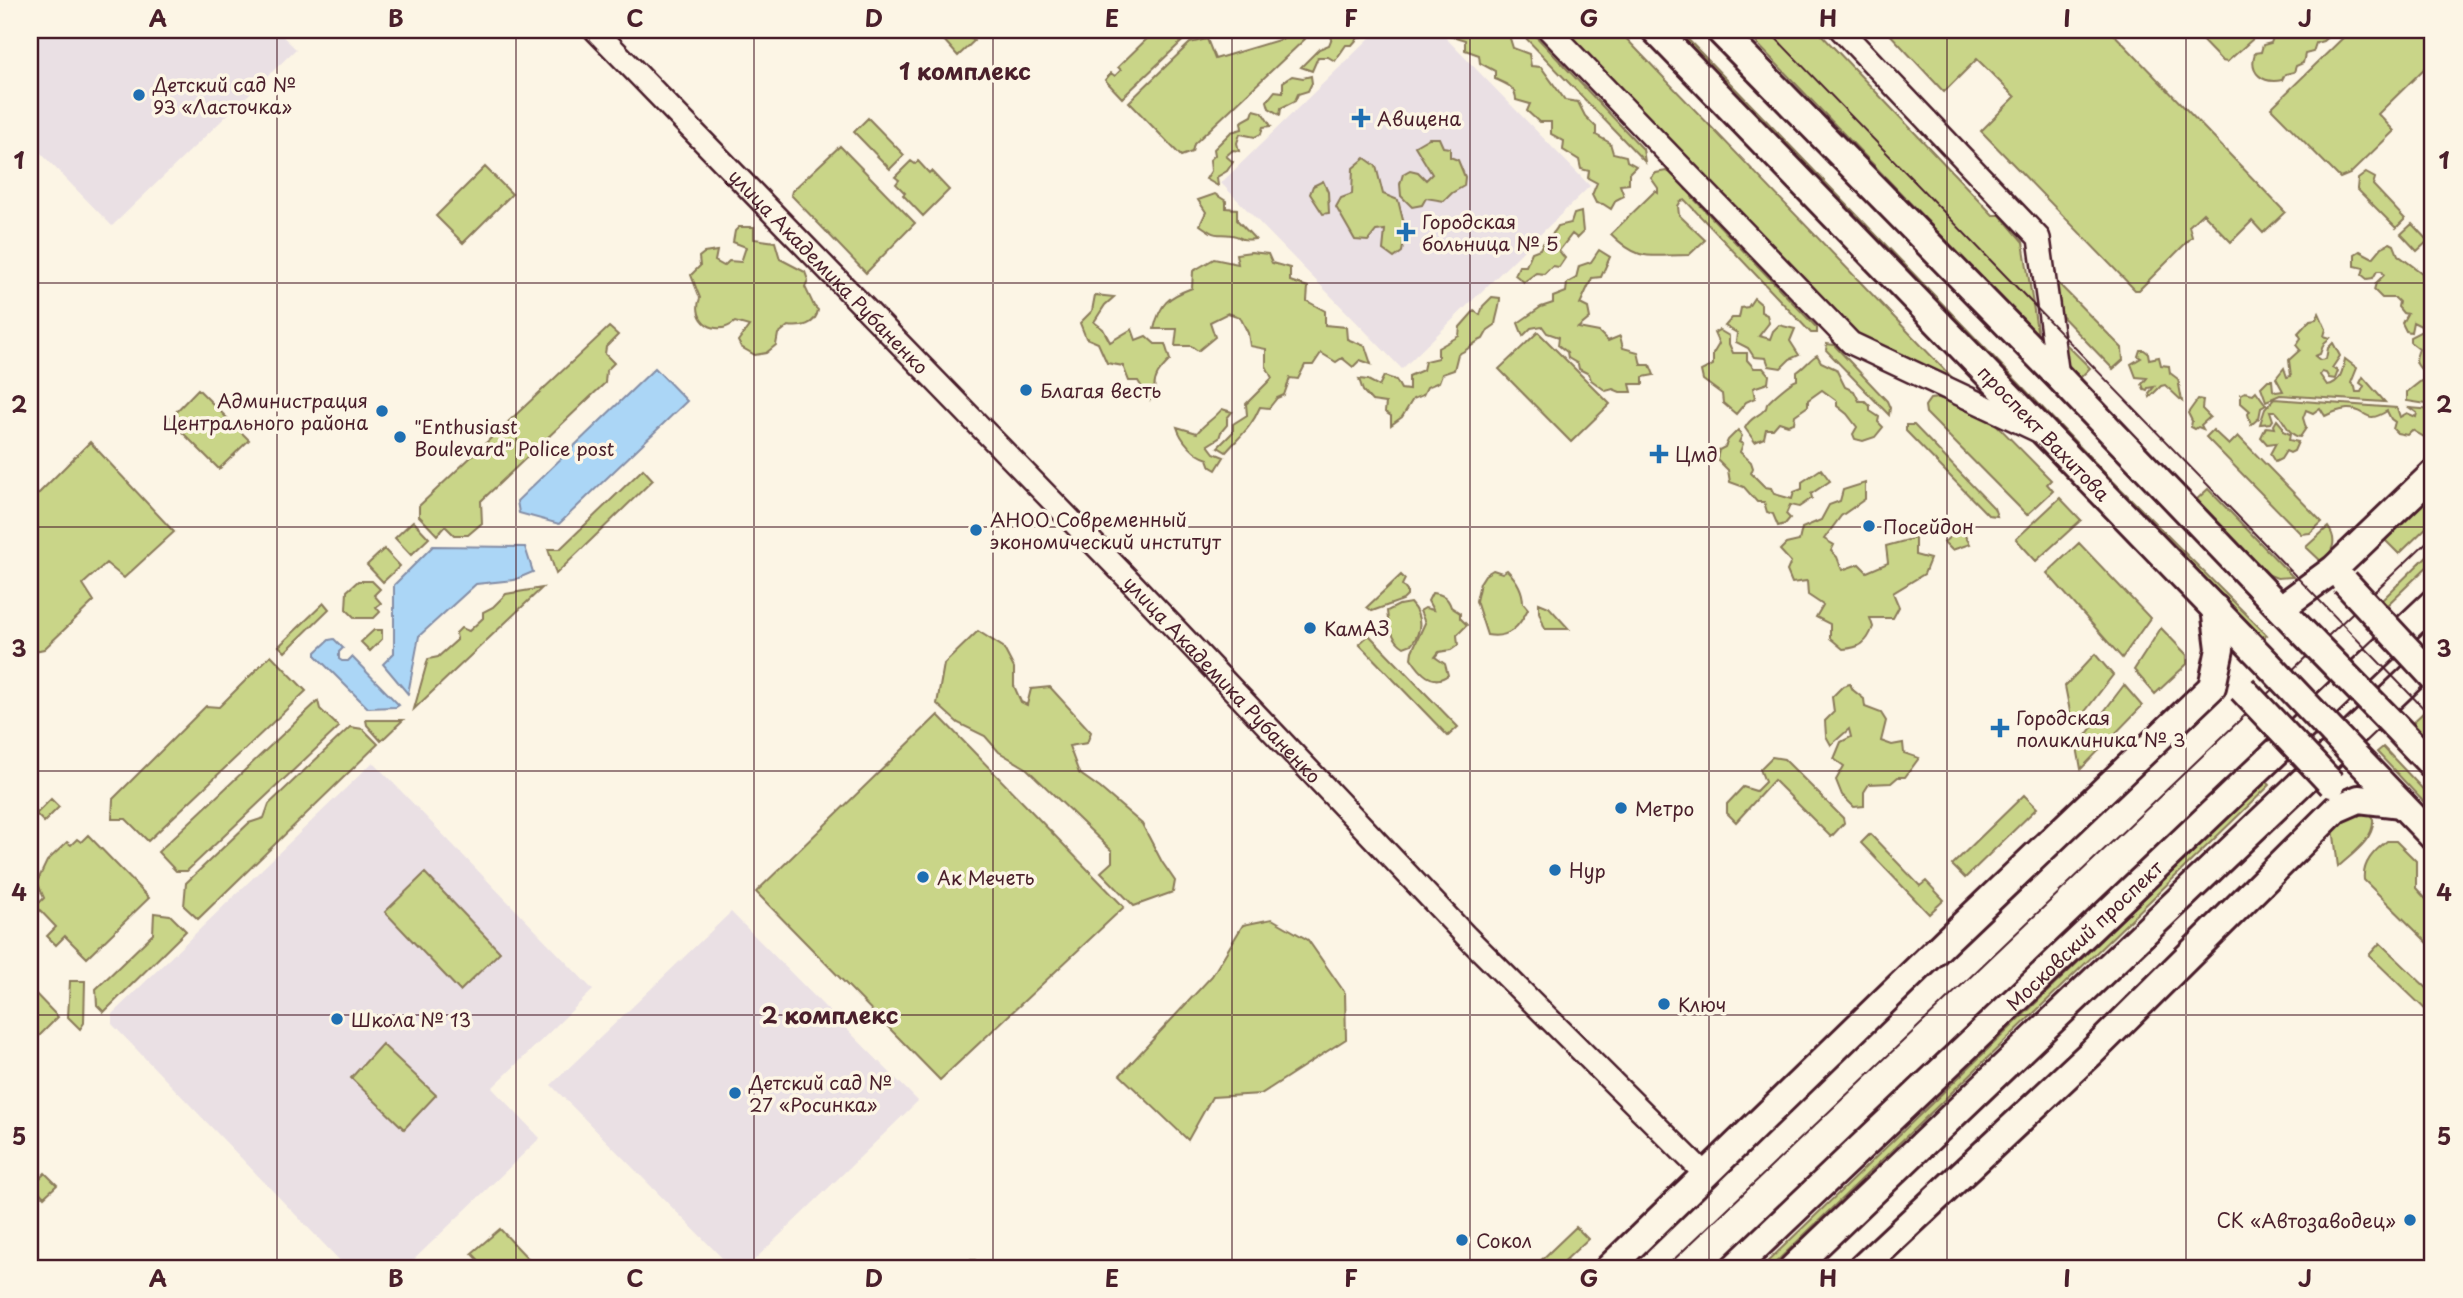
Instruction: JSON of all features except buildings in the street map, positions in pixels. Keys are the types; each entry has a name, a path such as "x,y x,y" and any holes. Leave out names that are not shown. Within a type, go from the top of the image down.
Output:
{"main road":[{"name":"проспект Вахитова","path":"1655,30 2433,837"},
{"path":"1719,30 2058,376 2433,766"},
{"path":"2281,608 2339,575 2433,474"},
{"path":"2339,575 2433,677"},
{"name":"Московский проспект","path":"1734,1268 2433,603"},
{"path":"1609,1268 2212,687 2220,649 2215,608"},
{"name":"Московский проспект","path":"1793,1268 2433,657"},
{"path":"2212,687 2227,685 2242,689 2334,797 2400,804"},
{"path":"1862,1268 2091,1053 2334,797"}],"street":[{"name":"улица Академика Рубаненко","path":"595,30 1132,583 1465,934 1706,1175"},
{"path":"1549,30 1851,343 2048,436"},
{"path":"1842,30 2039,238 2058,376"}],"shaded area":[{"name":"Детский сад № 93 «Ласточка»","path":"30,30 276,30 296,49 112,226 30,142"},
{"name":"Городская больница № 5","path":"1378,30 1438,30 1590,186 1402,369 1221,183"},
{"name":"Школа № 13","path":"373,762 593,990 492,1088 540,1138 405,1268 347,1268 112,1024 112,1014"},
{"name":"Детский сад № 27 «Росинка»","path":"731,912 918,1101 746,1268 732,1268 551,1085"}],"green space":[{"path":"954,30 964,30 974,41 958,56 943,39"},
{"path":"1156,30 1194,30 1122,98 1105,80 1111,73 1115,76 1121,70 1118,67"},
{"path":"1342,30 1367,30 1363,37 1358,38 1352,45 1346,45 1335,61 1328,57 1318,57 1312,71 1301,67 1319,49 1329,45 1333,35"},
{"path":"1448,30 1508,32 1513,48 1529,54 1531,66 1541,67 1565,100 1578,102 1585,116 1596,127 1596,135 1610,143 1613,153 1626,156 1627,161 1636,166 1629,173 1629,184 1620,185 1624,196 1616,200 1611,209 1596,203 1592,195 1597,183 1588,178 1589,171 1581,169 1579,160 1563,150 1564,141 1551,134 1551,122 1539,122 1527,111 1530,104 1516,100 1512,89 1495,79 1495,71 1480,63 1479,55 1465,50 1465,40 1449,35"},
{"path":"1518,30 1530,30 1643,149 1645,162"},
{"path":"1558,30 1618,30 1964,390 1858,341"},
{"path":"1667,30 1679,30 2112,480 2267,635 2260,640"},
{"path":"1744,30 1817,30 1993,215 2000,215 2023,242 2038,336"},
{"path":"1886,30 2110,30 2285,212 2263,233 2252,221 2231,242 2203,213 2189,226 2192,237 2139,290 2135,290 1981,131 2015,97 1977,59 1944,92"},
{"path":"2192,30 2263,30 2227,62 2222,61"},
{"path":"2283,30 2329,30 2331,34 2316,43 2313,52 2305,54 2303,63 2296,66 2294,72 2285,74 2282,80 2264,79 2254,67 2255,53 2261,52 2263,45 2271,43 2274,35 2282,33"},
{"path":"2351,30 2433,30 2433,60 2378,114 2394,131 2350,174 2340,178 2271,108"},
{"path":"1302,33 1305,39 1194,144 1192,152 1181,156 1129,102 1190,43 1207,39 1215,59"},
{"path":"1292,76 1311,76 1312,83 1308,91 1298,94 1295,101 1281,108 1280,115 1269,108 1267,101 1275,91 1283,92 1283,82"},
{"path":"1254,110 1262,112 1271,126 1263,127 1261,134 1255,137 1240,134 1237,143 1239,151 1233,150 1226,156 1233,162 1227,171 1217,177 1218,186 1206,179 1211,171 1210,160 1215,155 1214,149 1231,132 1242,129 1241,122 1252,116"},
{"path":"868,118 904,155 890,169 854,132"},
{"path":"1429,138 1439,138 1443,147 1450,148 1450,157 1458,160 1465,177 1464,186 1444,201 1426,198 1422,205 1412,207 1401,196 1400,184 1403,174 1410,170 1418,172 1426,180 1432,174 1415,146"},
{"path":"840,146 915,223 866,273 791,195 792,191"},
{"path":"1365,158 1376,166 1383,194 1398,200 1403,220 1411,233 1404,241 1402,252 1394,258 1383,250 1385,230 1376,231 1368,241 1355,240 1336,207 1341,198 1352,194 1353,168"},
{"path":"911,161 915,164 918,161 949,190 923,216 896,184 899,180 895,177"},
{"path":"485,167 512,194 463,243 436,216"},
{"path":"1666,171 1687,183 1683,185 1693,193 1692,197 1817,328 1817,333 1811,333 1685,200 1678,206 1679,215 1705,240 1689,255 1655,256 1638,253 1630,250 1611,234 1655,191 1658,193 1658,188 1651,178 1656,173"},
{"path":"2366,173 2375,178 2373,185 2405,219 2396,228 2357,189 2358,179"},
{"path":"1323,181 1328,192 1329,213 1323,214 1310,194 1313,186"},
{"path":"1215,194 1226,201 1226,208 1237,209 1237,220 1255,239 1214,234 1200,225 1206,212 1198,200"},
{"path":"1581,212 1583,232 1577,238 1572,234 1559,251 1565,258 1559,267 1552,266 1544,274 1536,273 1524,282 1515,275 1519,266 1526,266 1532,252 1540,249 1558,226 1571,223 1574,214"},
{"path":"2412,224 2428,241 2417,251 2401,234"},
{"path":"739,227 754,227 754,239 775,242 780,259 805,272 808,280 805,287 818,310 811,322 803,326 788,326 778,334 776,345 766,353 755,355 741,347 738,341 749,326 735,322 728,327 713,328 702,320 698,306 700,298 691,275 700,266 699,257 704,253 717,251 715,261 724,266 729,261 741,262 746,247 733,242 735,231"},
{"path":"2390,243 2394,245 2398,255 2422,273 2423,282 2433,288 2433,379 2427,380 2423,377 2423,371 2416,361 2419,349 2410,342 2410,337 2422,331 2421,326 2413,322 2411,332 2406,331 2402,323 2407,314 2398,307 2399,302 2395,298 2382,298 2374,290 2376,283 2384,275 2382,271 2377,271 2373,278 2367,279 2362,275 2364,268 2355,266 2355,254 2360,251 2373,258 2382,247"},
{"path":"1599,250 1610,257 1601,277 1592,278 1580,304 1588,308 1590,318 1578,328 1599,332 1608,341 1620,336 1623,348 1638,352 1641,365 1650,365 1654,375 1643,377 1643,384 1630,384 1632,392 1613,389 1606,391 1568,358 1567,352 1558,345 1559,337 1547,333 1542,326 1531,328 1523,336 1518,323 1541,307 1553,303 1553,297 1566,292 1567,283 1576,278 1579,266 1591,262"},
{"path":"1236,254 1268,254 1272,263 1290,268 1290,281 1308,287 1307,301 1325,311 1325,325 1346,327 1347,339 1365,346 1371,364 1360,360 1353,367 1342,358 1336,362 1321,353 1313,365 1305,365 1298,379 1290,378 1284,395 1277,398 1269,408 1260,407 1249,426 1226,452 1218,447 1233,432 1233,424 1247,415 1246,404 1272,378 1266,366 1266,349 1250,346 1248,333 1240,317 1228,313 1210,322 1215,337 1198,351 1191,346 1175,346 1177,329 1154,329 1166,302 1192,288 1193,271 1214,259 1238,264"},
{"path":"2048,273 2122,348 2123,360 2113,369 2055,309"},
{"path":"1095,295 1114,297 1094,322 1103,329 1110,342 1132,329 1136,340 1146,336 1155,344 1165,344 1170,360 1158,375 1155,393 1150,400 1138,381 1129,381 1123,366 1107,363 1098,343 1086,338 1080,323 1092,311"},
{"path":"1492,297 1500,298 1495,325 1483,339 1458,354 1454,370 1442,374 1439,382 1427,387 1423,395 1413,399 1402,417 1391,425 1391,416 1385,412 1386,403 1372,401 1363,391 1359,379 1379,386 1384,376 1396,380 1401,389 1409,390 1409,376 1423,370 1425,361 1438,358 1438,348 1459,336 1460,327 1474,311 1480,315 1483,306"},
{"path":"1754,298 1761,304 1761,312 1767,315 1769,323 1759,336 1770,339 1779,325 1795,329 1790,341 1799,355 1781,368 1769,366 1766,358 1754,357 1748,348 1736,342 1737,333 1725,326 1732,318 1739,318 1741,308 1748,307"},
{"path":"2319,313 2326,329 2324,336 2330,338 2324,343 2320,354 2315,356 2320,360 2326,359 2328,348 2333,343 2340,356 2332,368 2338,371 2335,379 2329,378 2326,373 2322,372 2320,375 2327,385 2338,379 2345,359 2357,368 2351,383 2356,392 2361,392 2364,386 2360,383 2363,377 2385,402 2280,395 2266,401 2261,387 2268,380 2272,380 2273,390 2283,391 2276,378 2284,368 2287,377 2291,376 2289,360 2300,350 2296,345 2301,338 2298,333 2310,320 2316,319"},
{"path":"609,327 618,335 606,347 605,354 614,363 606,371 605,383 481,501 482,523 468,535 454,535 445,526 437,535 419,516 419,506"},
{"path":"1719,330 1729,336 1733,353 1747,353 1747,360 1754,368 1763,368 1769,375 1768,383 1753,388 1755,398 1746,402 1736,414 1723,403 1722,394 1703,380 1701,371 1713,365 1713,354 1719,344 1714,333"},
{"path":"1538,332 1610,404 1571,442 1499,369"},
{"path":"2057,335 2090,368 2079,379 2059,358"},
{"path":"1827,344 1834,345 1887,401 1889,415 1826,350"},
{"path":"2140,350 2148,353 2149,359 2159,357 2161,365 2169,366 2170,373 2178,379 2182,401 2165,385 2150,397 2149,393 2154,387 2144,389 2142,384 2147,378 2136,377 2131,364 2141,358 2138,356"},
{"path":"1817,355 1821,362 1836,369 1845,387 1854,391 1859,401 1865,401 1870,406 1870,411 1879,417 1878,422 1883,427 1875,437 1863,441 1855,439 1853,434 1857,427 1837,406 1837,401 1822,390 1808,400 1808,406 1795,415 1794,423 1788,425 1779,422 1773,429 1766,429 1764,438 1755,442 1745,428 1747,424 1763,412 1777,394 1797,380 1797,372"},
{"path":"2421,381 2433,386 2433,405 2407,401 2407,392"},
{"path":"198,389 249,440 219,469 169,419"},
{"path":"2256,391 2266,405 2261,408 2259,418 2251,425 2248,414 2250,411 2241,403 2241,394 2253,394"},
{"path":"1939,398 1987,415 2051,480 2047,484 2053,491 2027,515 1926,413 1925,406 1930,399"},
{"path":"2198,399 2203,400 2202,409 2210,417 2201,425 2203,429 2191,427 2192,421 2188,413"},
{"path":"2274,399 2397,408 2400,417 2407,413 2416,417 2417,413 2410,408 2433,410 2433,432 2426,438 2412,430 2407,435 2397,433 2393,429 2395,422 2387,411 2370,417 2354,409 2347,409 2325,416 2320,408 2313,413 2306,410 2303,418 2306,428 2300,437 2289,430 2275,411 2270,411 2273,420 2271,423 2260,424 2265,409"},
{"path":"1222,409 1232,412 1227,418 1227,425 1219,438 1208,445 1214,453 1224,457 1216,470 1211,467 1208,459 1189,446 1177,427 1197,433"},
{"path":"2277,420 2283,431 2290,434 2289,440 2298,442 2294,451 2286,451 2281,459 2275,462 2270,454 2276,443 2267,444 2261,437 2266,427 2275,428"},
{"path":"1906,425 1914,425 1994,508 1997,516 1988,515 1906,431"},
{"path":"1738,430 1742,436 1739,442 1743,444 1740,452 1751,462 1751,473 1765,487 1771,488 1774,494 1792,499 1794,492 1802,489 1802,482 1821,469 1830,481 1811,494 1812,498 1799,507 1790,505 1786,514 1790,518 1785,524 1778,526 1773,514 1767,512 1764,502 1757,502 1744,487 1730,482 1728,470 1717,459 1719,450 1725,447"},
{"path":"2213,430 2229,445 2238,436 2322,522 2310,533 2301,534 2206,437"},
{"path":"90,442 174,532 124,578 106,563 83,584 94,601 44,649 30,652 30,502"},
{"path":"643,469 653,480 556,574 548,549 560,549"},
{"path":"2433,482 2433,521 2399,554 2385,540 2384,530"},
{"path":"1865,483 1865,499 1841,516 1824,539 1834,545 1831,551 1837,557 1842,570 1859,564 1867,572 1888,563 1886,546 1915,538 1915,555 1930,559 1924,574 1893,593 1899,607 1893,618 1870,618 1873,627 1865,641 1858,646 1843,649 1830,638 1830,624 1816,617 1823,605 1808,595 1807,581 1792,583 1787,571 1791,562 1780,550 1786,544 1799,541 1802,528 1821,520 1829,505 1840,501 1843,490"},
{"path":"2208,489 2293,577 2277,578 2267,574 2196,500"},
{"path":"2060,498 2081,520 2036,561 2016,539"},
{"path":"413,521 429,538 411,555 395,538"},
{"path":"2328,527 2333,537 2333,546 2322,562 2306,547"},
{"path":"1960,528 1970,544 1952,550 1944,542"},
{"path":"2079,543 2150,618 2122,658 2047,573"},
{"path":"384,549 400,566 383,582 367,565"},
{"path":"2433,550 2433,561 2386,606 2381,601"},
{"path":"1493,570 1502,573 1507,570 1510,573 1528,609 1512,630 1495,636 1487,635 1476,601 1480,583 1485,575"},
{"path":"1401,575 1405,579 1402,585 1407,591 1403,600 1372,611 1367,607"},
{"path":"358,581 372,581 380,589 374,595 381,603 376,607 380,612 374,618 355,618 346,609 347,591"},
{"path":"542,588 414,709 428,659 438,657 457,640 456,633 461,628 469,631 483,618 483,612 493,607 506,594"},
{"path":"1432,593 1446,598 1467,625 1457,635 1458,645 1451,650 1439,652 1435,657 1445,664 1448,675 1437,679 1422,673 1411,658 1425,623 1420,611 1425,608 1433,610 1428,601"},
{"path":"324,603 329,609 285,652 279,646"},
{"path":"1410,603 1420,623 1412,644 1404,647 1391,631 1387,611"},
{"path":"1539,603 1549,607 1569,629 1545,629"},
{"path":"2161,628 2187,655 2187,664 2155,694 2134,670"},
{"path":"374,630 382,630 382,639 370,651 361,642"},
{"path":"978,631 1003,647 1014,668 1014,686 1021,702 1027,705 1031,689 1050,687 1091,732 1087,743 1069,746 1079,773 1142,824 1175,881 1173,892 1134,906 1101,872 1112,862 1112,851 1026,768 999,752 985,736 958,723 937,704 944,664"},
{"path":"1369,635 1458,727 1448,736 1359,644"},
{"path":"2095,654 2113,675 2073,727 2065,686"},
{"path":"271,655 306,691 148,841 126,819 112,819 113,799 206,706 219,707"},
{"path":"1850,684 1864,699 1865,707 1881,713 1886,721 1881,741 1892,745 1903,743 1904,753 1919,758 1905,777 1898,777 1891,783 1869,784 1864,792 1864,806 1854,807 1842,795 1836,780 1844,766 1834,759 1841,742 1851,737 1849,729 1831,745 1826,736 1825,721 1834,712 1832,697 1843,686"},
{"path":"2124,685 2142,706 2081,769 2077,747"},
{"path":"318,701 320,709 339,727 187,871 176,871 158,852"},
{"path":"2424,712 2433,721 2433,747 2411,724"},
{"path":"938,715 1124,907 940,1080 756,892"},
{"path":"366,720 403,720 381,741"},
{"path":"350,727 363,729 378,744 198,919 184,906 186,883 249,823 264,818 269,804"},
{"path":"2383,747 2433,800 2433,812 2377,752"},
{"path":"1772,757 1784,759 1843,818 1844,823 1831,837 1774,780 1736,822 1727,813 1727,804 1743,787 1756,791 1765,782 1760,769"},
{"path":"2266,781 2270,785 1770,1268 1761,1268"},
{"path":"2024,795 2037,808 1965,878 1952,865"},
{"path":"51,799 59,807 44,822 36,814"},
{"path":"2367,810 2373,819 2370,833 2362,846 2338,867 2333,828 2347,816"},
{"path":"1870,834 1920,886 1926,881 1944,900 1929,914 1861,843"},
{"path":"88,835 149,898 87,958 65,936 56,945 47,936 56,927 36,906 44,898 37,882 47,861 67,842 71,845 77,839 81,842"},
{"path":"2387,841 2396,841 2416,861 2416,888 2433,907 2433,948 2364,880 2365,868 2370,858"},
{"path":"425,873 500,952 460,991 385,912"},
{"path":"154,913 170,915 186,931 104,1012 97,1005 96,989 153,934"},
{"path":"1272,919 1308,940 1345,993 1346,1039 1261,1094 1212,1097 1188,1140 1120,1075 1212,976 1243,925"},
{"path":"2380,943 2433,994 2433,1017 2369,955"},
{"path":"70,981 85,981 84,1023 80,1029 68,1017"},
{"path":"30,988 58,1017 30,1045 30,1035 37,1028 30,1021"},
{"path":"382,1044 436,1095 404,1129 351,1078"},
{"path":"45,1173 57,1185 44,1197 33,1185"},
{"path":"1576,1227 1588,1239 1557,1268 1533,1268"},
{"path":"500,1229 537,1268 486,1268 472,1253"},
{"path":"927,1260 975,1260 975,1268 927,1268"}],"water":[{"path":"655,368 687,401 559,524 519,513 517,501"},
{"path":"433,546 525,547 533,572 514,580 476,584 419,636 408,694 383,664 394,653 394,585"},
{"path":"334,639 343,648 339,652 339,659 348,661 352,657 399,705 368,708 316,656 316,652 329,640"}],"tram line":[{"path":"1768,30 2433,718"},
{"path":"1665,1268 2433,536"}],"place":[{"name":"Детский сад № 93 «Ласточка»","path":"139,95"},
{"name":"Авицена","path":"1361,118"},
{"name":"Городская больница № 5","path":"1406,232"},
{"name":"Благая весть","path":"1026,390"},
{"name":"Администрация Центрального района","path":"382,411"},
{"name":"\"Enthusiast Boulevard\" Police post","path":"400,437"},
{"name":"Цмд","path":"1659,454"},
{"name":"Посейдон","path":"1869,526"},
{"name":"АНОО Современный экономический институт","path":"976,530"},
{"name":"КамАЗ","path":"1310,628"},
{"name":"Городская поликлиника № 3","path":"2000,728"},
{"name":"Метро","path":"1621,808"},
{"name":"Нур","path":"1555,870"},
{"name":"Ак Мечеть","path":"923,877"},
{"name":"Ключ","path":"1664,1004"},
{"name":"Школа № 13","path":"337,1019"},
{"name":"Детский сад № 27 «Росинка»","path":"735,1093"},
{"name":"СК «Автозаводец»","path":"2410,1220"},
{"name":"Сокол","path":"1462,1240"}],"district":[{"name":"1 комплекс","path":"965,70"},
{"name":"2 комплекс","path":"830,1014"}]}
